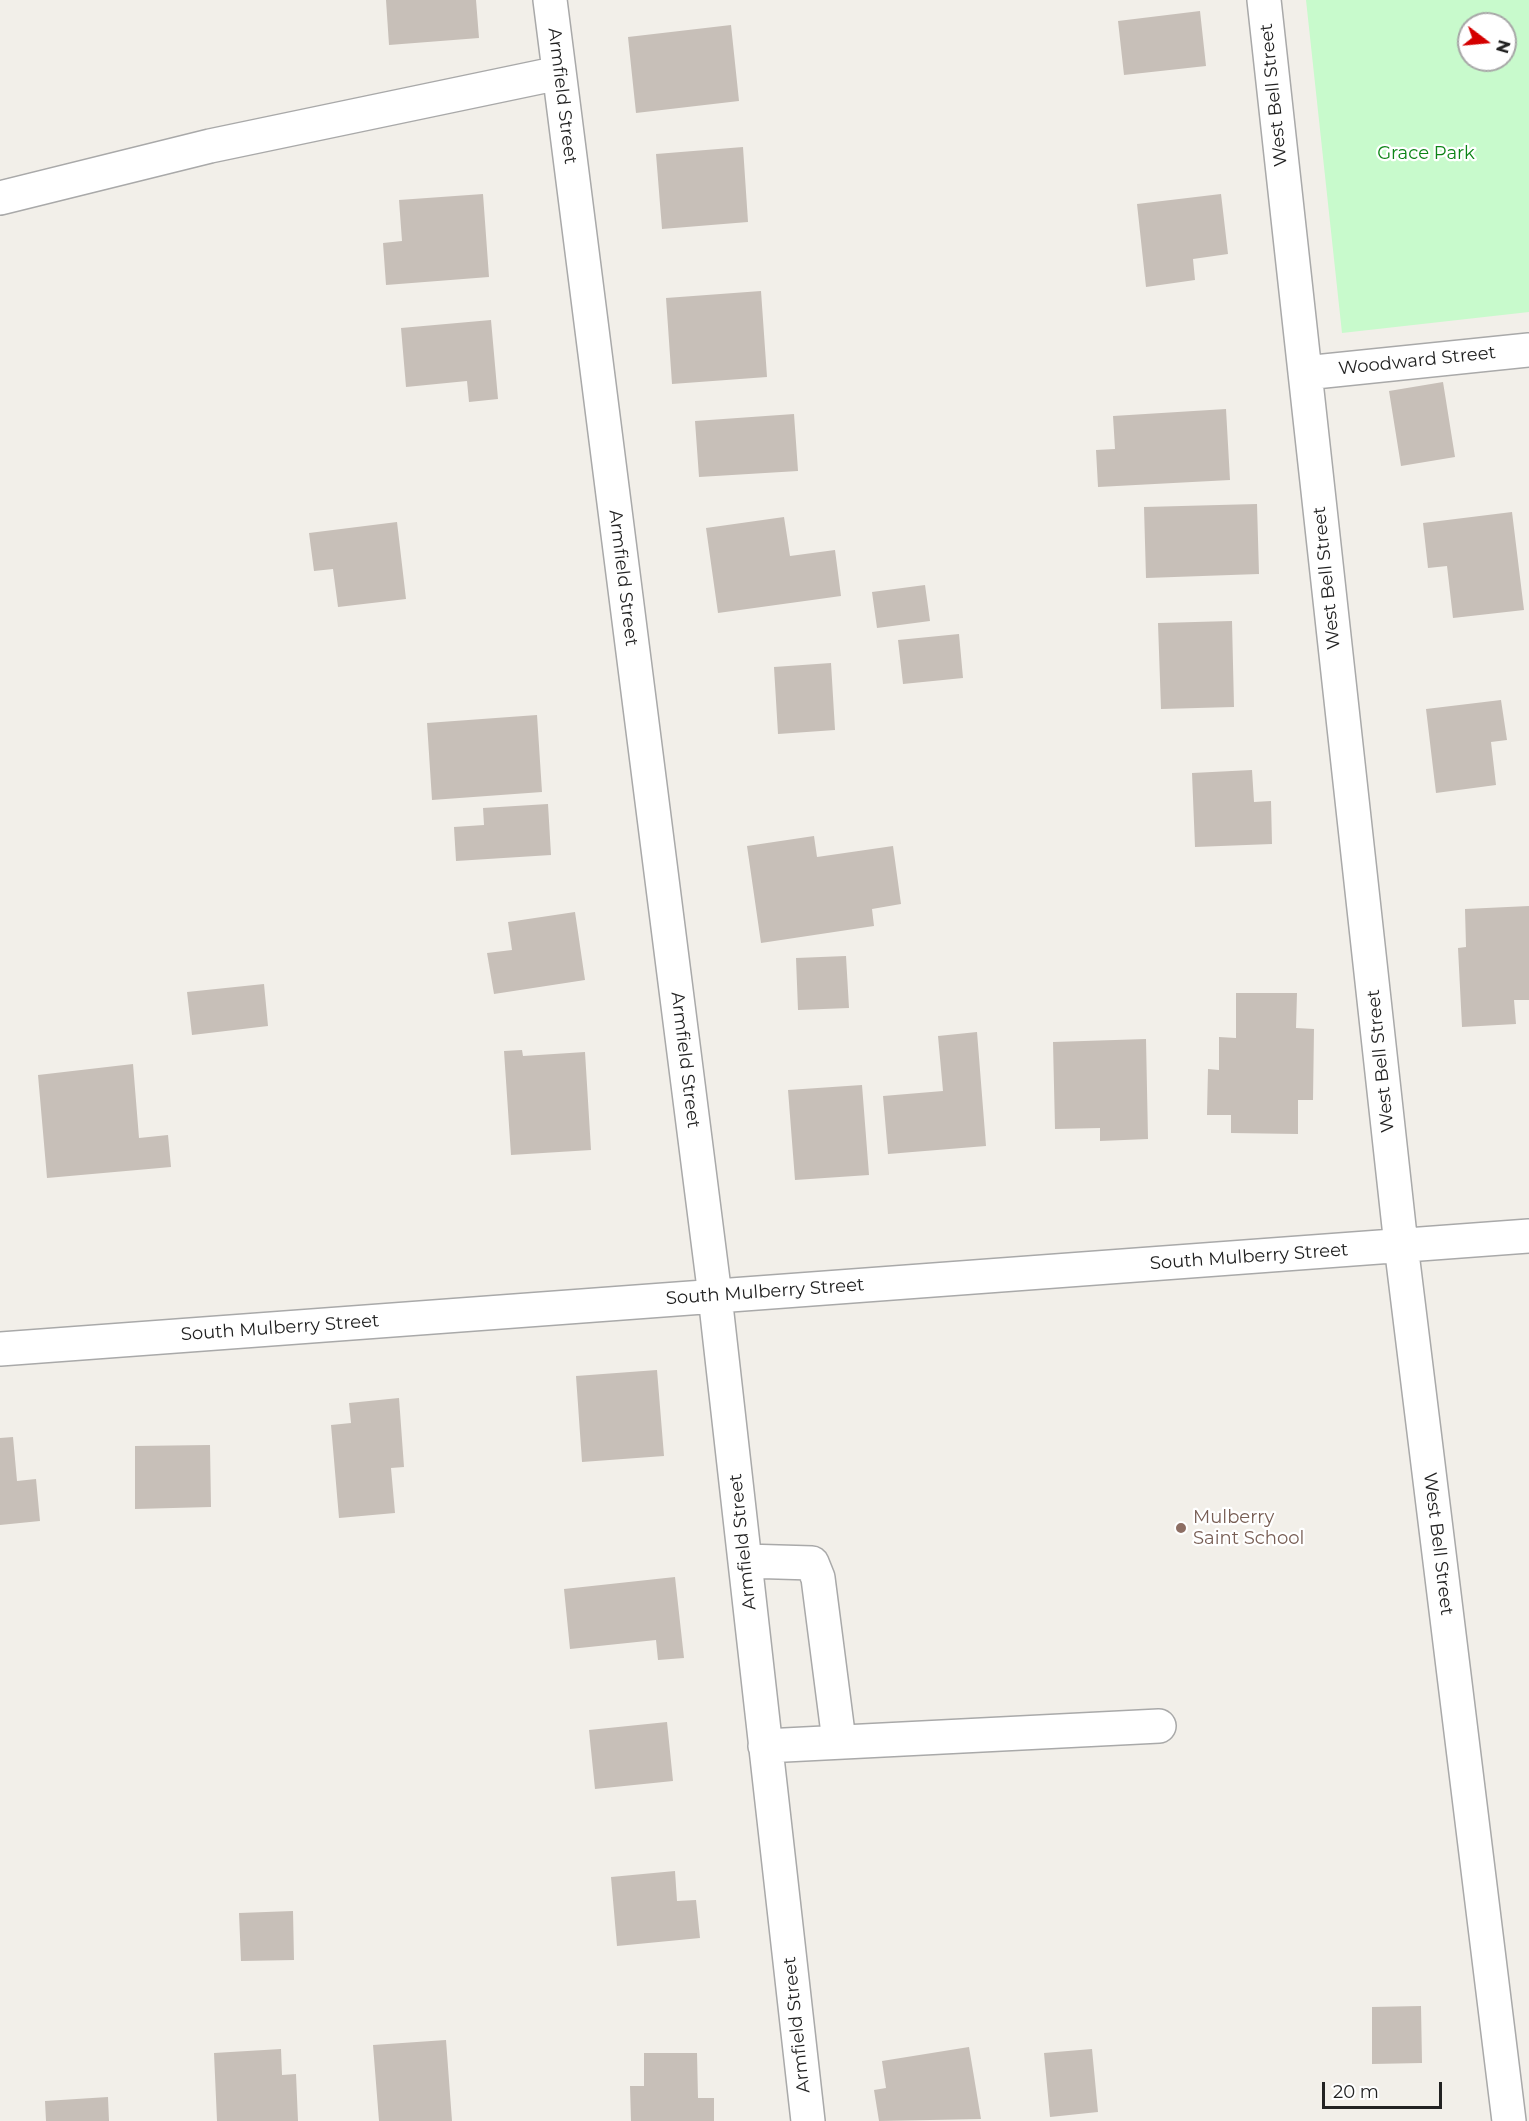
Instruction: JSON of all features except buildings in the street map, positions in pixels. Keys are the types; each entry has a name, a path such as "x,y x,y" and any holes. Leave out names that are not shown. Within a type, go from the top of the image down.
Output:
{"street":[{"name":"Armfield Street","path":"550,0 715,1296 808,2121"},
{"name":"West Bell Street","path":"1264,0 1401,1245 1509,2121"},
{"path":"0,198 210,146 559,73"},
{"name":"Woodward Street","path":"1305,373 1529,350"},
{"name":"South Mulberry Street","path":"0,1348 1529,1236"},
{"path":"745,1561 812,1563 818,1578 839,1741"},
{"path":"765,1746 1159,1726"}],"green space":[{"name":"Grace Park","path":"1306,0 1529,0 1529,312 1342,333"}],"place":[{"name":"Mulberry Saint School","path":"1181,1528"}]}
